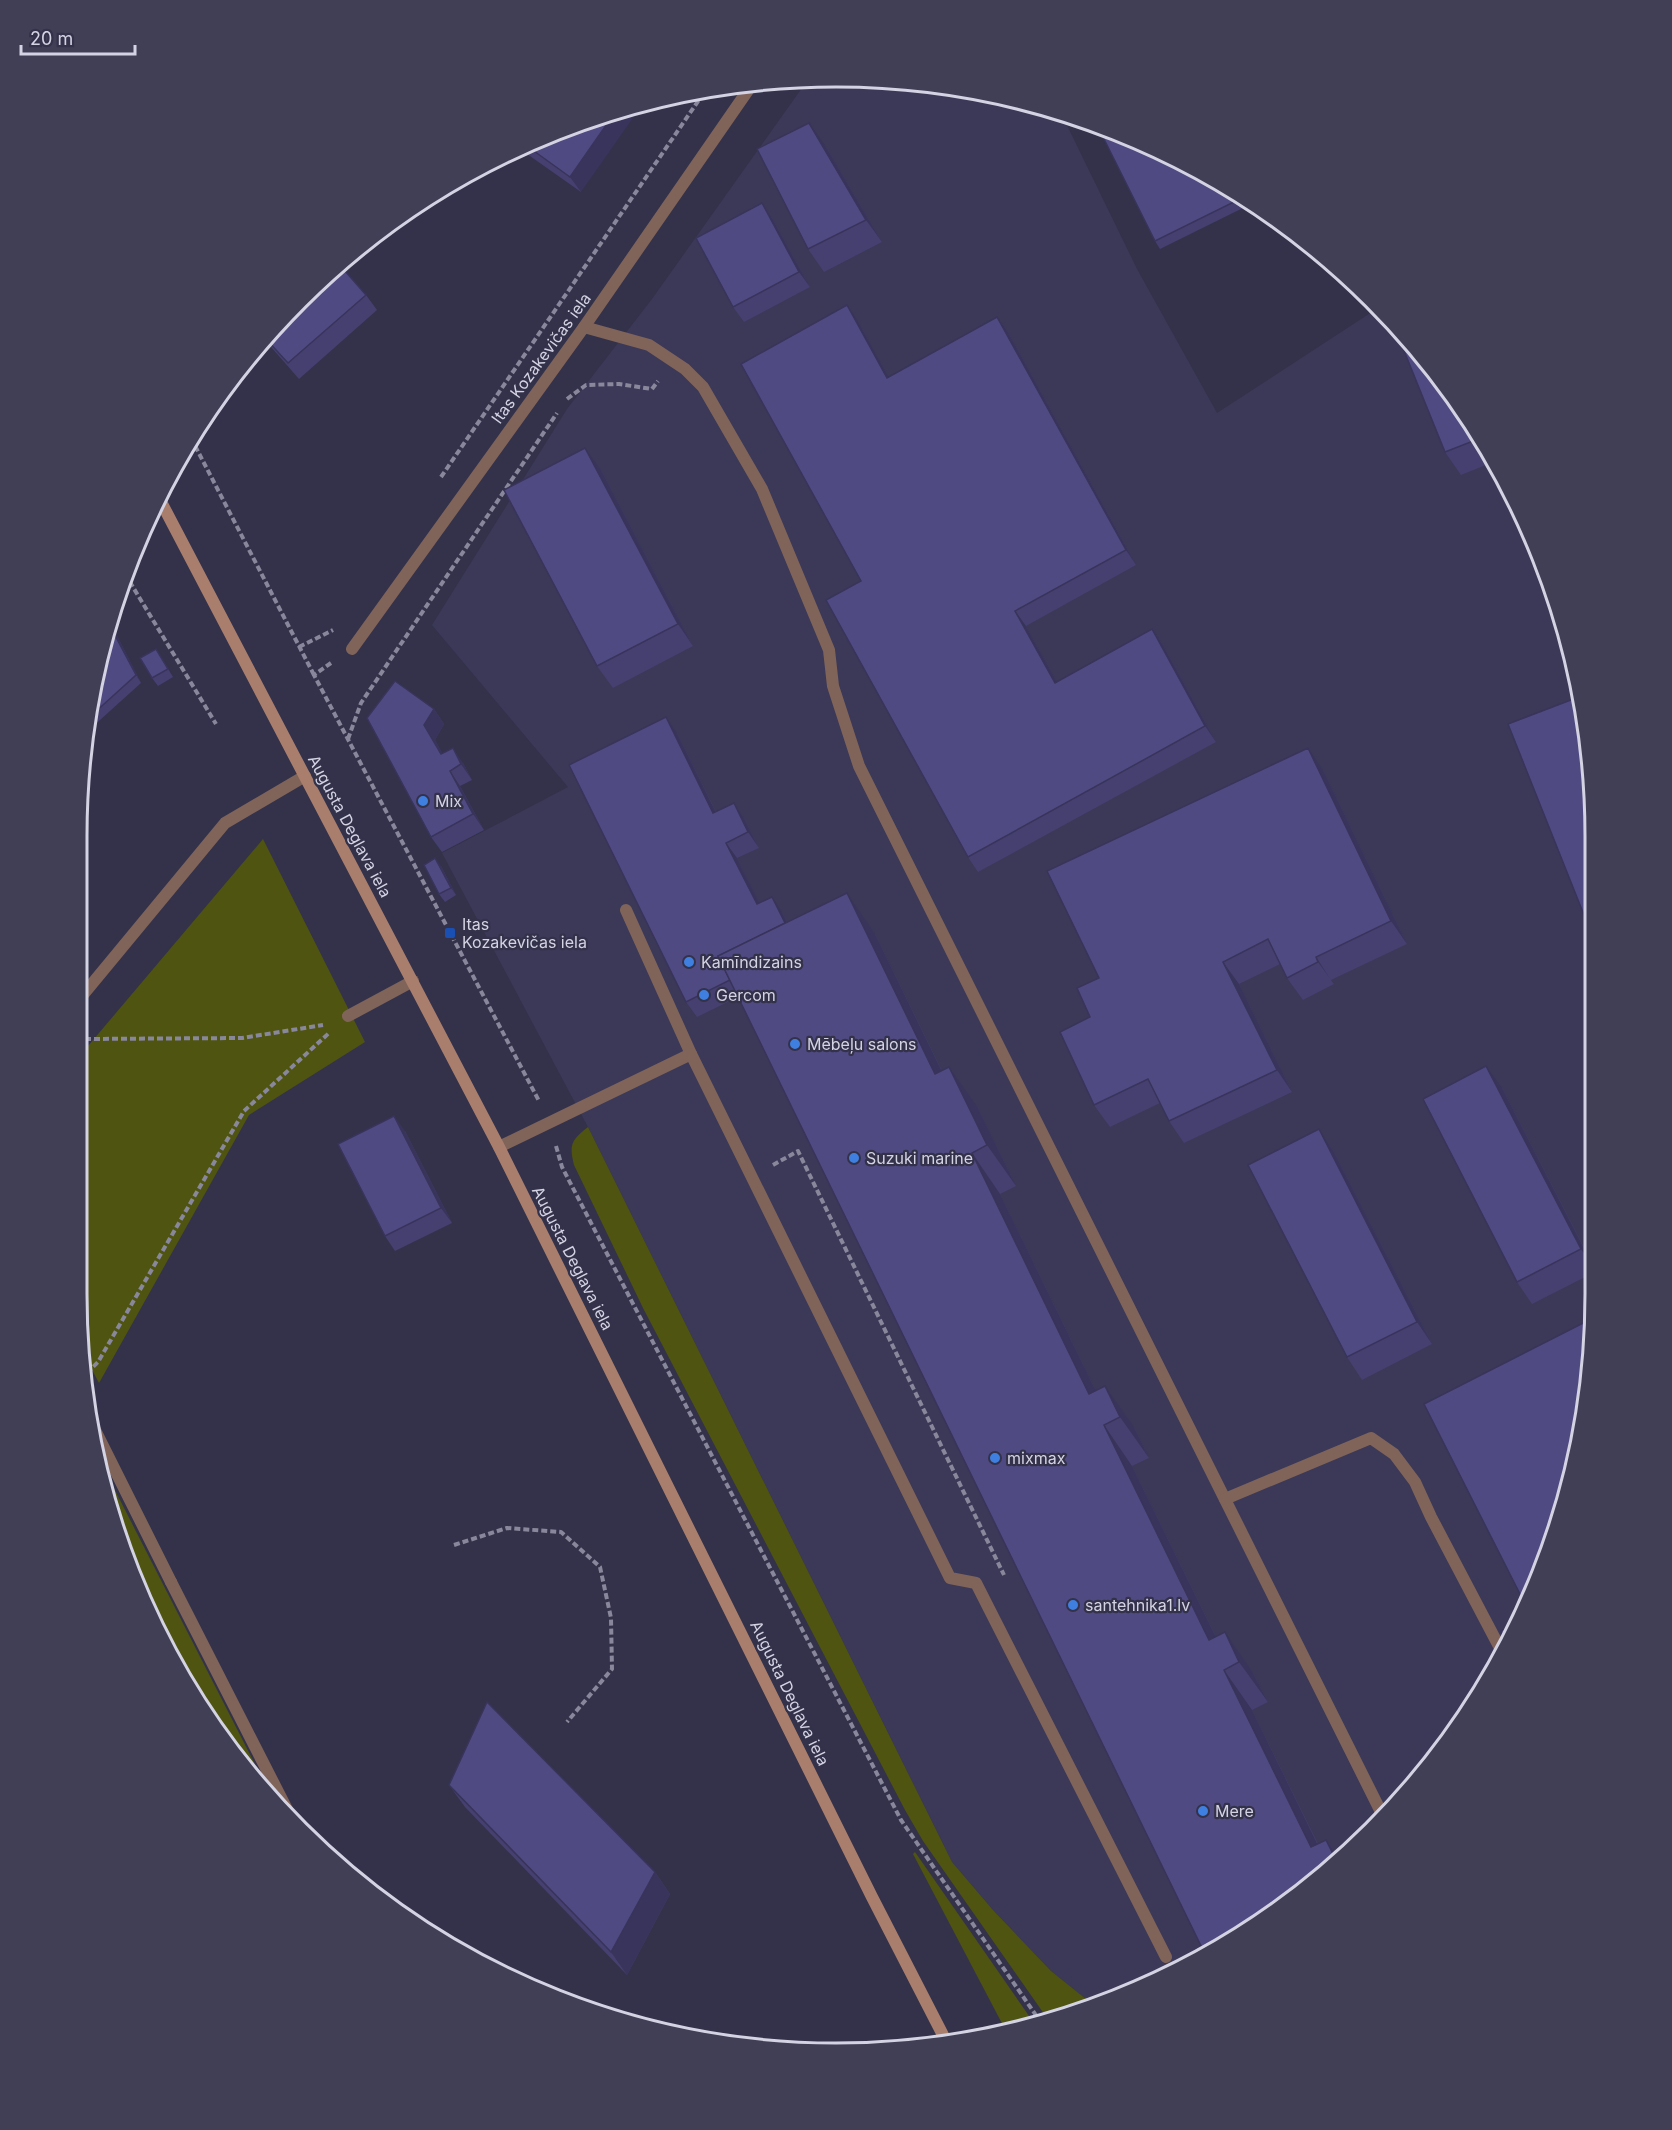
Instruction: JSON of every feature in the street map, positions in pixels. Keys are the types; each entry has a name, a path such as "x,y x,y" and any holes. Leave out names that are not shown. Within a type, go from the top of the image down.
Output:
{"main road":[{"name":"Augusta Deglava iela","path":"163,506 499,1148 943,2035"}],"street":[{"name":"Itas Kozakevičas iela","path":"352,650 584,327 746,92"},
{"path":"584,327 649,345 686,369 703,387 762,489 829,650 833,686 859,766 1380,1809"},
{"path":"87,990 225,823 305,776"},
{"path":"626,910 691,1054 950,1578 975,1583 1166,1957"},
{"path":"348,1016 413,981"},
{"path":"499,1148 691,1054"},
{"path":"1225,1499 1371,1438 1394,1454 1415,1482 1498,1644"},
{"path":"102,1444 280,1796"}],"path":[{"path":"437,481 698,100"},
{"path":"348,740 361,703 568,398 586,385 619,384 652,389 672,360"},
{"path":"195,448 550,1122 562,1167 900,1820 1036,2015"},
{"path":"131,584 216,724"},
{"path":"299,647 337,628"},
{"path":"314,675 352,650"},
{"path":"87,1039 242,1038 322,1025 348,1016"},
{"path":"91,1369 98,1362 244,1111 348,1016"},
{"path":"772,1165 798,1151 1006,1578"},
{"path":"454,1545 507,1528 561,1532 600,1567 611,1618 612,1669 567,1722"}],"shaded area":[{"path":"836,87 934,93 982,101 1066,124 1137,269 1217,413 1372,312 1430,380 1459,420 1485,462 1528,549 1559,642 1571,690 1579,738 1585,836 1585,1294 1579,1392 1571,1440 1545,1535 1528,1581 1485,1669 1430,1750 1366,1824 1292,1888 1252,1917 1167,1966 1087,1999 1051,1971 993,1910 952,1862 588,1127 442,853 568,787 432,625 567,409 652,299 802,88"}],"green space":[{"path":"263,839 365,1042 249,1115 99,1383 91,1368 87,1294 87,1047"},
{"path":"588,1127 952,1862 993,1910 1051,1971 1087,1999 1043,2013 923,1841 643,1308 574,1165 572,1148 578,1136"},
{"path":"112,1485 257,1769 213,1710 164,1625 127,1535"},
{"path":"915,1852 1030,2017 1002,2024 913,1854"}],"building":[{"path":"607,123 570,177 534,151"},
{"path":"809,123 866,220 808,249 757,149"},
{"path":"1103,137 1167,164 1234,202 1155,241"},
{"path":"762,203 799,272 733,307 696,238"},
{"path":"345,271 366,295 288,363 271,344 306,306"},
{"path":"847,305 887,378 997,317 1126,550 1015,611 1055,683 1152,629 1205,726 968,857 826,600 861,581 741,364"},
{"path":"1402,346 1430,380 1472,441 1445,452"},
{"path":"585,448 678,624 597,666 504,490"},
{"path":"115,635 136,675 98,710"},
{"path":"156,649 168,669 152,678 140,658"},
{"path":"395,681 434,709 424,725 441,754 453,748 461,764 450,771 473,814 431,837 367,718"},
{"path":"1573,699 1579,738 1583,787 1585,917 1508,724"},
{"path":"666,717 713,813 734,803 748,832 726,843 757,904 772,897 785,923 718,956 730,980 686,1002 569,765"},
{"path":"1308,748 1391,921 1316,957 1318,962 1287,978 1268,939 1223,962 1277,1070 1169,1121 1148,1079 1094,1105 1060,1032 1090,1017 1077,988 1099,978 1047,871"},
{"path":"435,858 451,888 439,894 424,865"},
{"path":"847,893 935,1074 949,1067 987,1145 972,1153 1089,1394 1105,1386 1120,1417 1104,1425 1209,1640 1225,1632 1239,1662 1224,1670 1311,1847 1326,1840 1333,1854 1252,1917 1202,1947 718,956"},
{"path":"1486,1066 1581,1249 1517,1282 1423,1099"},
{"path":"394,1116 441,1208 385,1236 338,1144"},
{"path":"1319,1129 1417,1322 1347,1357 1248,1165"},
{"path":"1584,1323 1579,1392 1571,1440 1545,1535 1521,1596 1424,1404"},
{"path":"487,1702 655,1872 611,1952 449,1785"}],"place":[{"name":"Mix","path":"423,801"},
{"name":"Itas Kozakevičas iela","path":"450,933"},
{"name":"Kamīndizains","path":"689,962"},
{"name":"Gercom","path":"704,995"},
{"name":"Mēbeļu salons","path":"795,1044"},
{"name":"Suzuki marine","path":"854,1158"},
{"name":"mixmax","path":"995,1458"},
{"name":"santehnika1.lv","path":"1073,1605"},
{"name":"Mere","path":"1203,1811"}]}
